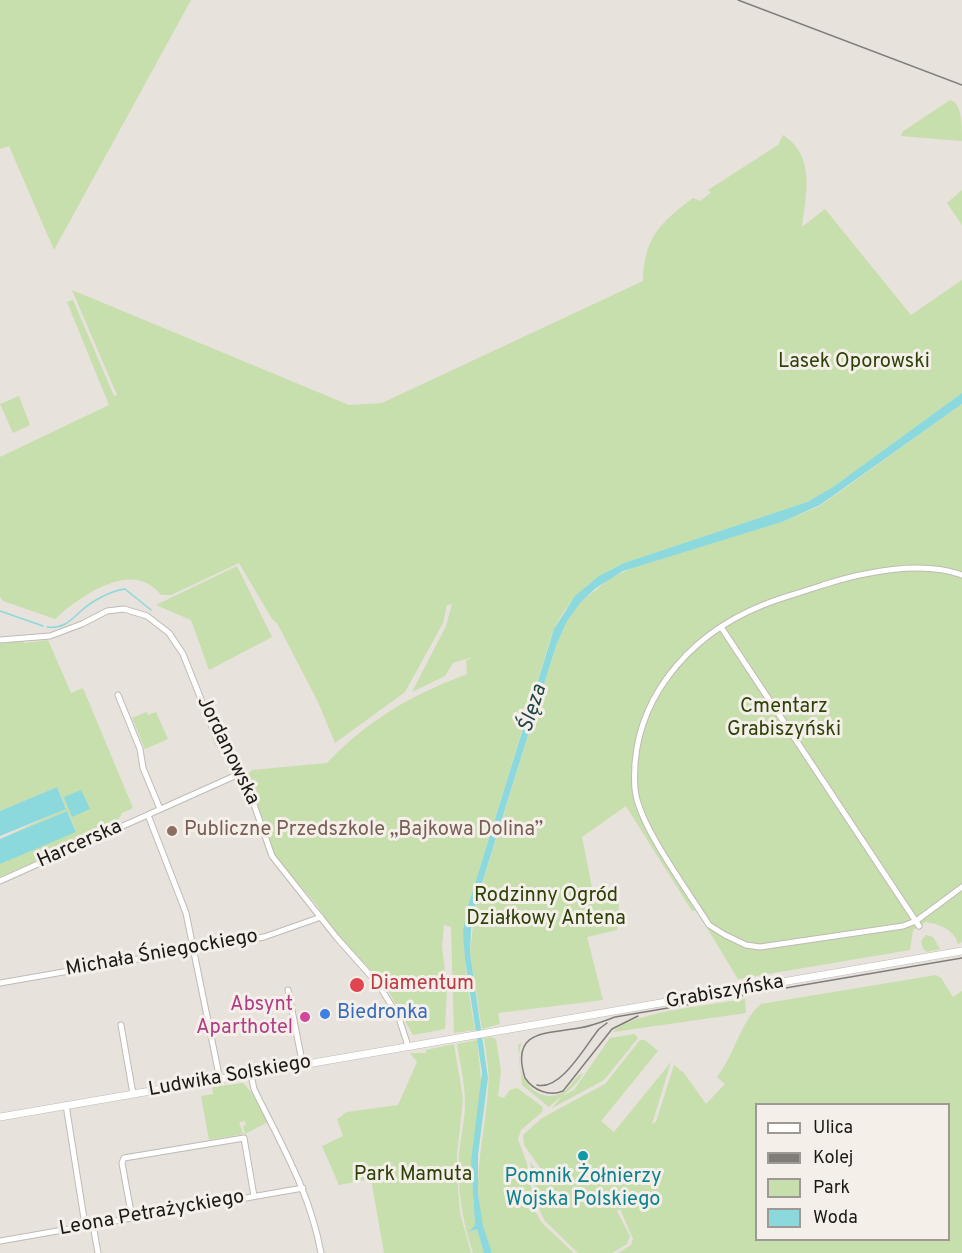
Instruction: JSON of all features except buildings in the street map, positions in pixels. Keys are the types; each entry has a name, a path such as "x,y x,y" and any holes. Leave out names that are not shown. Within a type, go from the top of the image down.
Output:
{"main road":[{"name":"Grabiszyńska","path":"460,1037 569,1021 962,951"},
{"name":"Ludwika Solskiego","path":"0,1117 460,1037"}],"street":[{"path":"962,575 942,570 895,570 852,576 762,605 721,627 699,643 668,674 648,708 638,738 635,762 636,792 643,816 709,925 735,940 760,947 917,923 962,887"},
{"name":"Jordanowska","path":"0,640 50,636 82,624 107,611 128,609 147,616 177,642 218,742 254,802 264,840 272,856 336,938 379,985 399,1018 408,1046"},
{"path":"721,627 917,923"},
{"path":"118,695 140,749 143,768 160,809"},
{"name":"Harcerska","path":"0,881 239,774"},
{"path":"148,815 175,882 195,949 220,1080"},
{"name":"Michała Śniegockiego","path":"0,983 282,932 321,917"},
{"path":"288,990 301,1056"},
{"path":"121,1025 133,1094"},
{"path":"251,1075 254,1089 303,1188 315,1223 321,1253"},
{"path":"66,1106 86,1225"},
{"path":"132,1218 122,1163 124,1158 244,1138 254,1196"},
{"name":"Leona Petrażyckiego","path":"0,1241 303,1188"},
{"path":"93,1225 98,1253"}],"green space":[{"path":"0,0 191,0 54,250 9,146 0,149"},
{"path":"950,100 957,105 959,110 962,141 901,136 902,132"},
{"name":"Lasek Oporowski","path":"783,135 793,144 805,165 806,189 802,227 825,209 911,315 962,280 962,393 833,487 807,502 624,563 599,577 578,594 562,615 550,640 467,909 464,939 475,1030 454,1033 451,927 444,925 442,946 447,989 445,1029 413,1035 385,985 335,932 316,904 280,863 270,847 256,799 245,778 252,770 327,763 343,747 391,710 467,674 466,661 473,657 453,663 445,676 412,692 446,626 452,604 447,605 443,623 405,692 335,743 318,702 277,623 272,619 239,563 171,595 161,595 149,584 136,580 122,580 107,584 78,600 55,619 3,601 0,597 0,457 109,405 67,302 73,300 114,396 117,395 72,290 349,405 382,403 643,281 647,253 656,232 663,223 693,198 700,201 711,193 708,190 778,145"},
{"path":"962,190 962,225 947,203"},
{"path":"19,396 30,425 13,433 0,404"},
{"name":"Cmentarz Grabiszyński","path":"962,404 962,942 958,944 945,928 926,922 913,930 910,950 738,979 696,910 692,911 626,806 582,837 595,903 619,902 617,930 587,937 603,1000 498,1013 500,1024 482,1029 470,953 475,907 556,646 567,621 582,601 611,578 632,568 782,522 820,506"},
{"path":"237,566 272,637 209,670 191,620 156,605"},
{"path":"20,640 25,643 48,640 71,693 83,688 133,808 122,813 114,827 0,877 0,864 76,831 67,811 0,839 66,808 57,787 0,811 0,643"},
{"path":"147,712 148,715 156,712 168,739 145,749 132,718"},
{"path":"926,935 933,937 940,949 927,952 923,949 921,941"},
{"path":"936,975 941,978 953,997 962,991 962,1253 618,1253 631,1245 633,1239 620,1209 617,1211 630,1236 627,1244 612,1253 578,1253 545,1221 540,1211 530,1162 545,1182 548,1179 524,1145 523,1135 542,1118 605,1084 640,1040 645,1040 658,1051 601,1121 614,1132 671,1062 652,1124 656,1122 674,1065 684,1073 706,1104 725,1084 717,1077 754,1011 761,1004"},
{"path":"745,999 746,1013 613,1032 623,1025 656,1014"},
{"path":"635,1034 638,1038 604,1080 552,1108 562,1096 574,1090 610,1038"},
{"path":"484,1038 496,1039 501,1071 498,1096 504,1098 510,1090 517,1088 543,1107 542,1112 521,1130 518,1139 527,1164 536,1213 542,1223 574,1253 492,1253 484,1231 478,1190 488,1083"},
{"path":"477,1040 482,1089 471,1161 475,1225 470,1232 477,1229 484,1253 473,1253 463,1216 459,1178 459,1153 465,1103 457,1044"},
{"name":"Park Mamuta","path":"454,1044 463,1099 457,1155 460,1213 471,1253 384,1253 371,1179 339,1185 322,1146 343,1136 337,1119 347,1112 398,1105 417,1062 410,1053 426,1053 426,1050"},
{"path":"520,1067 526,1082 532,1089 550,1096 564,1092 583,1073 572,1087 549,1107 522,1085"},
{"path":"243,1083 252,1093 268,1122 245,1134 243,1126 246,1125 245,1121 239,1122 243,1134 209,1140 201,1096 213,1094 212,1087"}],"water":[{"name":"Ślęza","path":"962,393 962,404 820,505 782,522 623,571 596,588 582,601 567,621 556,646 510,793 475,906 471,930 470,953 488,1078 478,1155 478,1194 483,1226 492,1253 484,1253 477,1229 469,1232 475,1225 471,1161 482,1073 463,932 467,909 554,629 575,596 599,576 624,563 807,502 833,487"},
{"path":"57,787 66,809 0,836 0,811"},
{"path":"81,790 90,809 72,817 64,797"},
{"path":"67,811 76,832 0,864 0,839"}],"waterway":[{"path":"47,627 62,625 96,600 125,589 151,610"},
{"path":"0,611 43,626"}],"tram line":[{"path":"638,1016 612,1029 563,1091 547,1093 532,1086 525,1078 522,1051 534,1037 543,1034 584,1027 615,1017 962,958"},
{"path":"537,1085 546,1085 563,1074 572,1066 599,1029 607,1023"}],"railway":[{"path":"738,0 962,85"}],"place":[{"name":"Publiczne Przedszkole „Bajkowa Dolina”","path":"172,831"},
{"name":"Diamentum","path":"357,985"},
{"name":"Biedronka","path":"325,1014"},
{"name":"Absynt Aparthotel","path":"305,1017"},
{"name":"Pomnik Żołnierzy Wojska Polskiego","path":"583,1156"}],"park label":[{"name":"Rodzinny Ogród Działkowy Antena","path":"546,908"}]}
